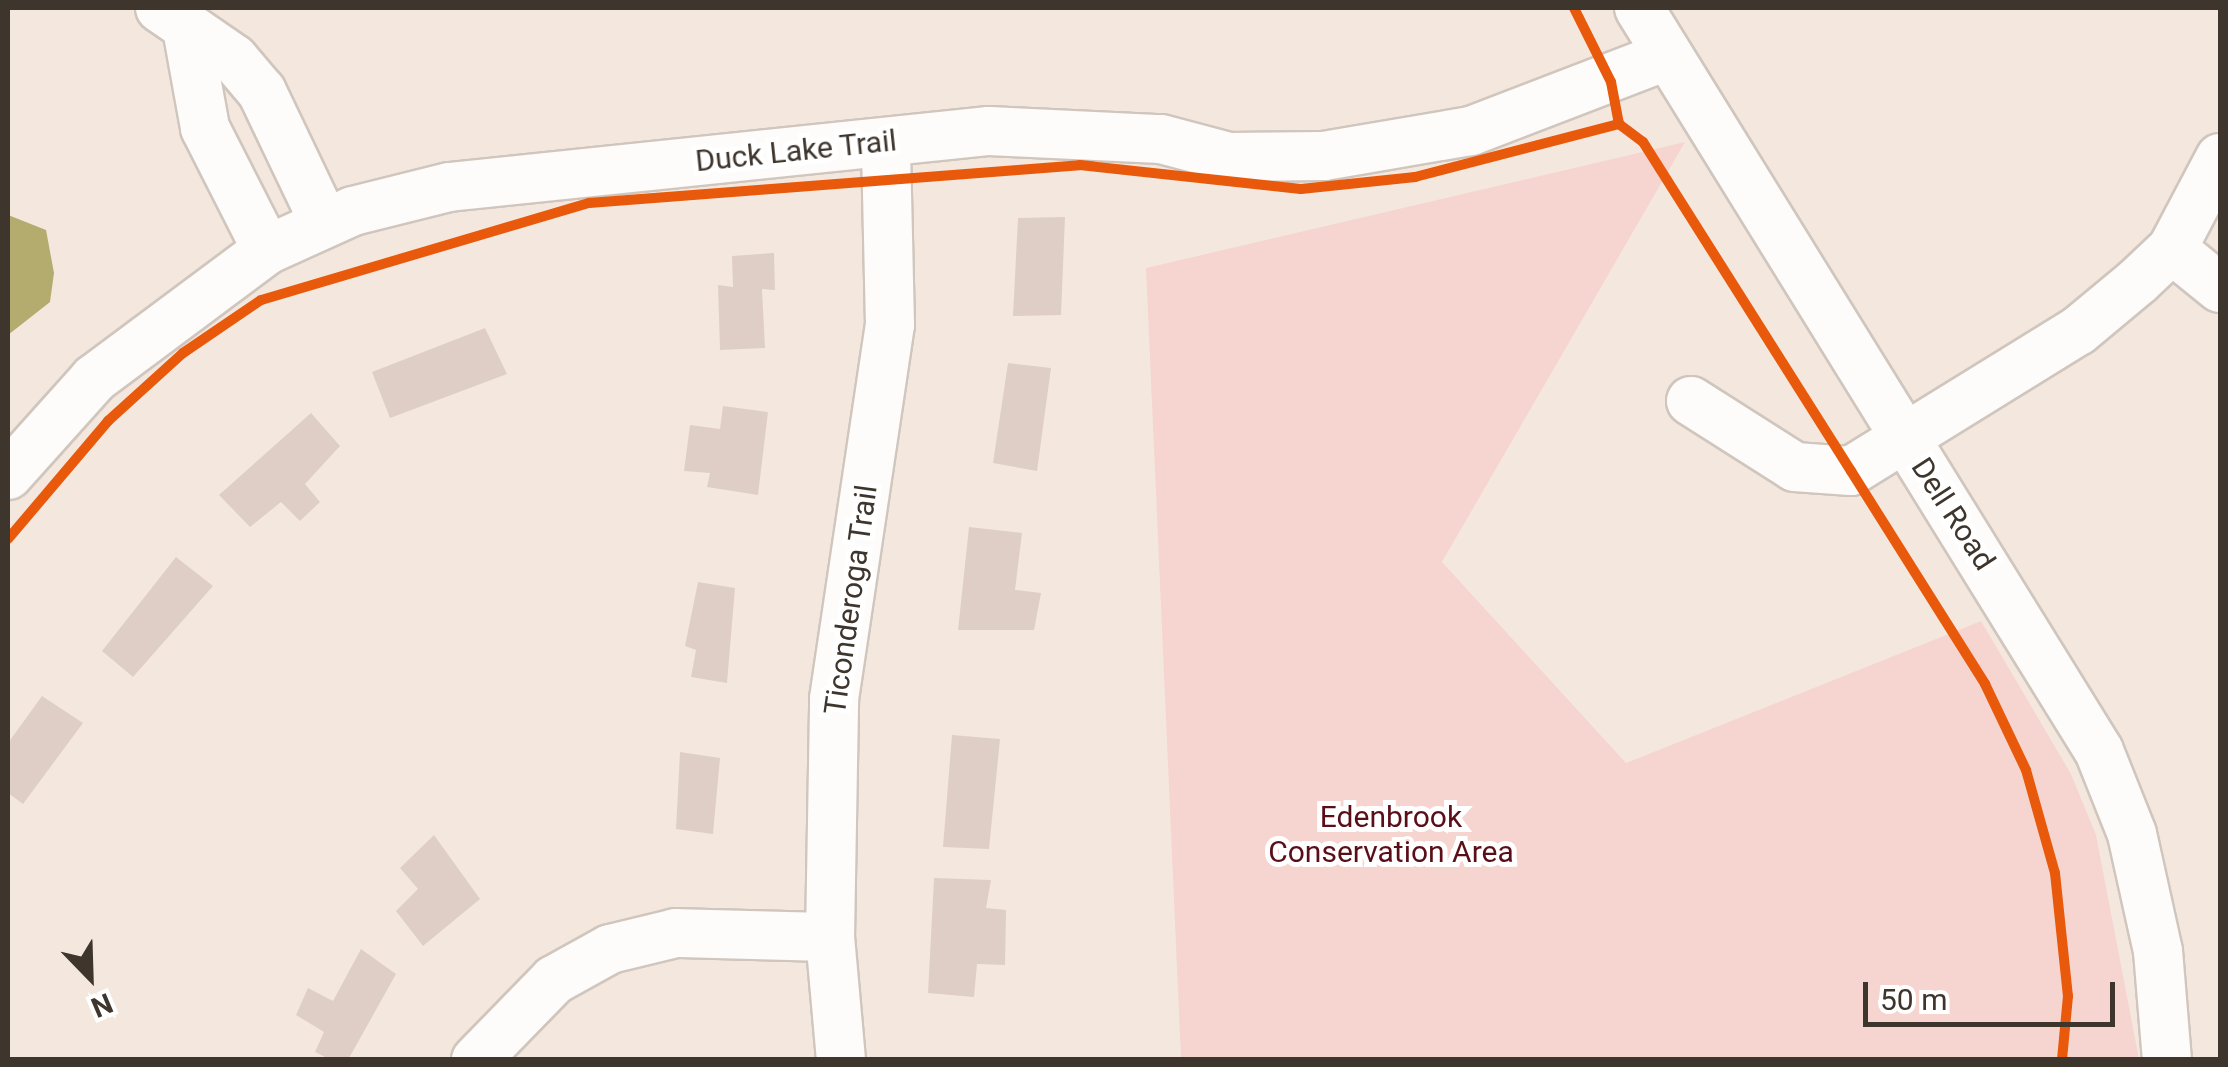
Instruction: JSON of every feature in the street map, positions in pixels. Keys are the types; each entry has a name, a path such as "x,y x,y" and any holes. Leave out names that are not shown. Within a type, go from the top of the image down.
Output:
{"street":[{"name":"Dell Road","path":"1639,8 1664,58 2099,750 2132,834 2158,952 2167,1060"},
{"path":"174,21 234,59 262,92 324,222"},
{"path":"174,21 205,128 267,250"},
{"name":"Duck Lake Trail","path":"8,475 94,379 267,250 324,222 449,187 886,143 1078,131 1229,157 1324,156 1470,131 1664,58"},
{"name":"Ticonderoga Trail","path":"841,1060 830,937 834,699 890,324 886,143"},
{"path":"1691,401 1795,467 1851,471 2078,331 2172,249 2220,158"},
{"path":"2172,249 2220,288"},
{"path":"476,1060 516,1012 610,949 676,933 830,937"}],"green space":[{"name":"Edenbrook Conservation Area","path":"1685,142 1442,562 1626,763 1981,621 2071,774 2096,835 2139,1059 1181,1059 1146,268"}],"shaded area":[{"path":"8,215 46,230 54,273 50,302 8,335"}],"building":[{"path":"1065,217 1061,315 1013,316 1018,218"},
{"path":"774,253 775,290 762,289 765,348 720,350 718,285 733,287 732,256"},
{"path":"485,328 507,374 390,418 372,372"},
{"path":"1008,363 1051,368 1037,471 993,463"},
{"path":"723,406 768,412 758,495 707,487 710,473 684,471 690,425 720,429"},
{"path":"311,413 340,446 305,484 320,502 300,521 281,502 250,527 219,495"},
{"path":"969,527 1022,533 1015,590 1041,593 1034,630 958,630"},
{"path":"176,557 213,586 133,677 102,651"},
{"path":"698,582 735,588 727,683 691,677 696,650 685,646"},
{"path":"42,696 83,723 23,804 8,793 8,743"},
{"path":"952,735 1000,739 989,849 943,847"},
{"path":"680,752 720,758 713,834 676,829"},
{"path":"434,835 480,899 423,946 396,911 418,889 400,868"},
{"path":"934,878 991,880 986,908 1006,910 1005,965 977,964 974,997 928,993"},
{"path":"361,949 396,974 348,1060 331,1060 315,1052 324,1032 296,1015 308,988 333,1001"}],"cycle path":[{"path":"1574,8 1611,82 1619,124 1643,142 1851,471 1985,684 2026,770 2055,873 2068,996 2062,1060"},
{"path":"8,539 108,421 183,353 261,300 589,203 1080,165 1301,189 1415,177 1619,124"}]}
